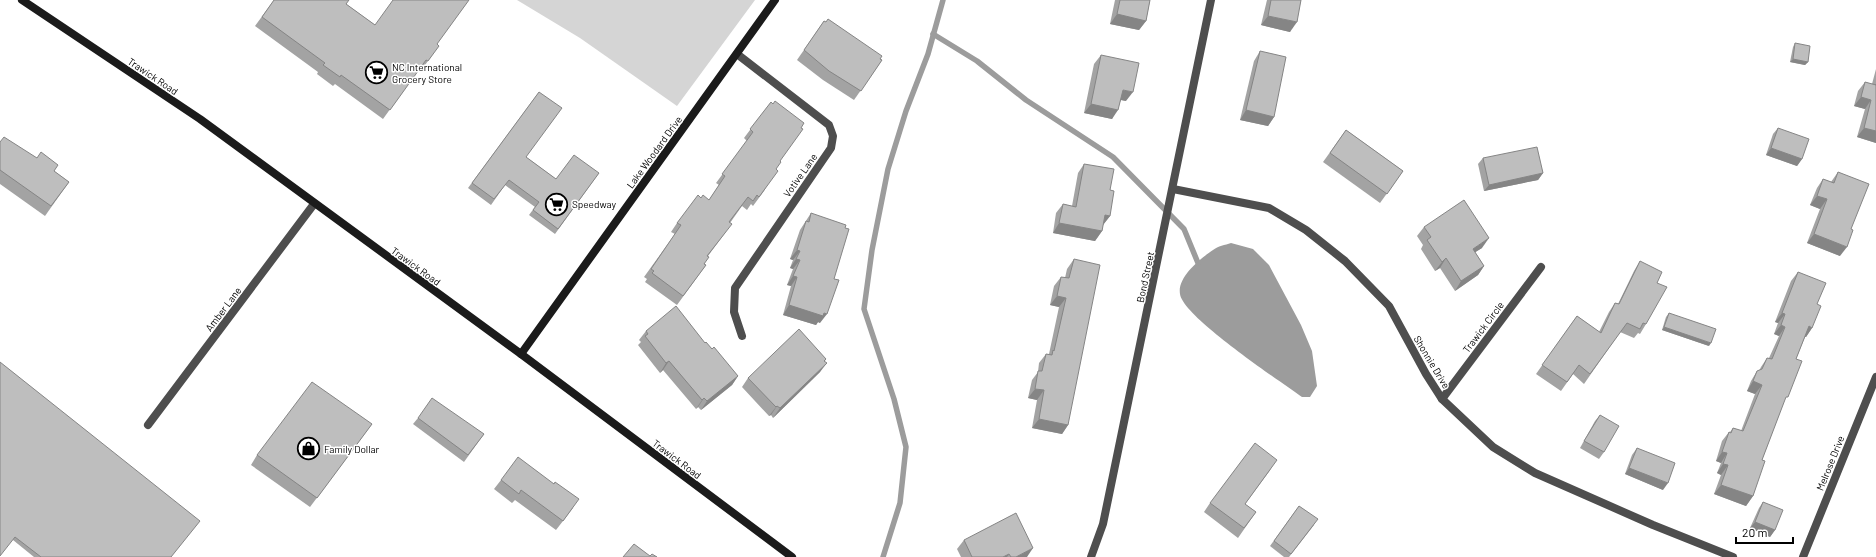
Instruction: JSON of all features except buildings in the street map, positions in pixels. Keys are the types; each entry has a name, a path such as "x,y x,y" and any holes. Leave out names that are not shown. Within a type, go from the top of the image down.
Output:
{"street":[{"name":"Trawick Road","path":"22,0 200,119 314,204 521,354 753,530 792,557"},
{"name":"Lake Woodard Drive","path":"521,354 775,0"},
{"name":"Bond Street","path":"1091,557 1103,524 1211,0"},
{"name":"Votive Lane","path":"737,54 829,125 833,136 831,148 734,288 734,312 742,336"},
{"name":"Shonnie Drive","path":"1173,189 1269,208 1306,230 1345,261 1389,306 1426,374 1442,399 1493,447 1535,473 1653,525 1733,557"},
{"name":"Amber Lane","path":"148,425 314,204"},
{"name":"Trawick Circle","path":"1442,399 1541,267"},
{"name":"Melrose Drive","path":"1803,557 1876,377"}],"shaded area":[{"path":"517,0 755,0 677,106 580,38"},
{"path":"1231,243 1253,249 1269,265 1301,325 1312,351 1317,386 1310,397 1302,397 1234,348 1197,318 1185,304 1180,294 1180,288 1186,275 1196,263 1208,253"}],"waterway":[{"path":"883,557 900,503 906,447 894,399 864,309 872,250 888,169 906,111 928,54 943,0"},
{"path":"933,34 977,61 1026,100 1113,157 1184,229 1198,263"}],"place":[{"name":"NC International Grocery Store","path":"377,73"},
{"name":"Speedway","path":"556,204"},
{"name":"Family Dollar","path":"308,449"}]}
